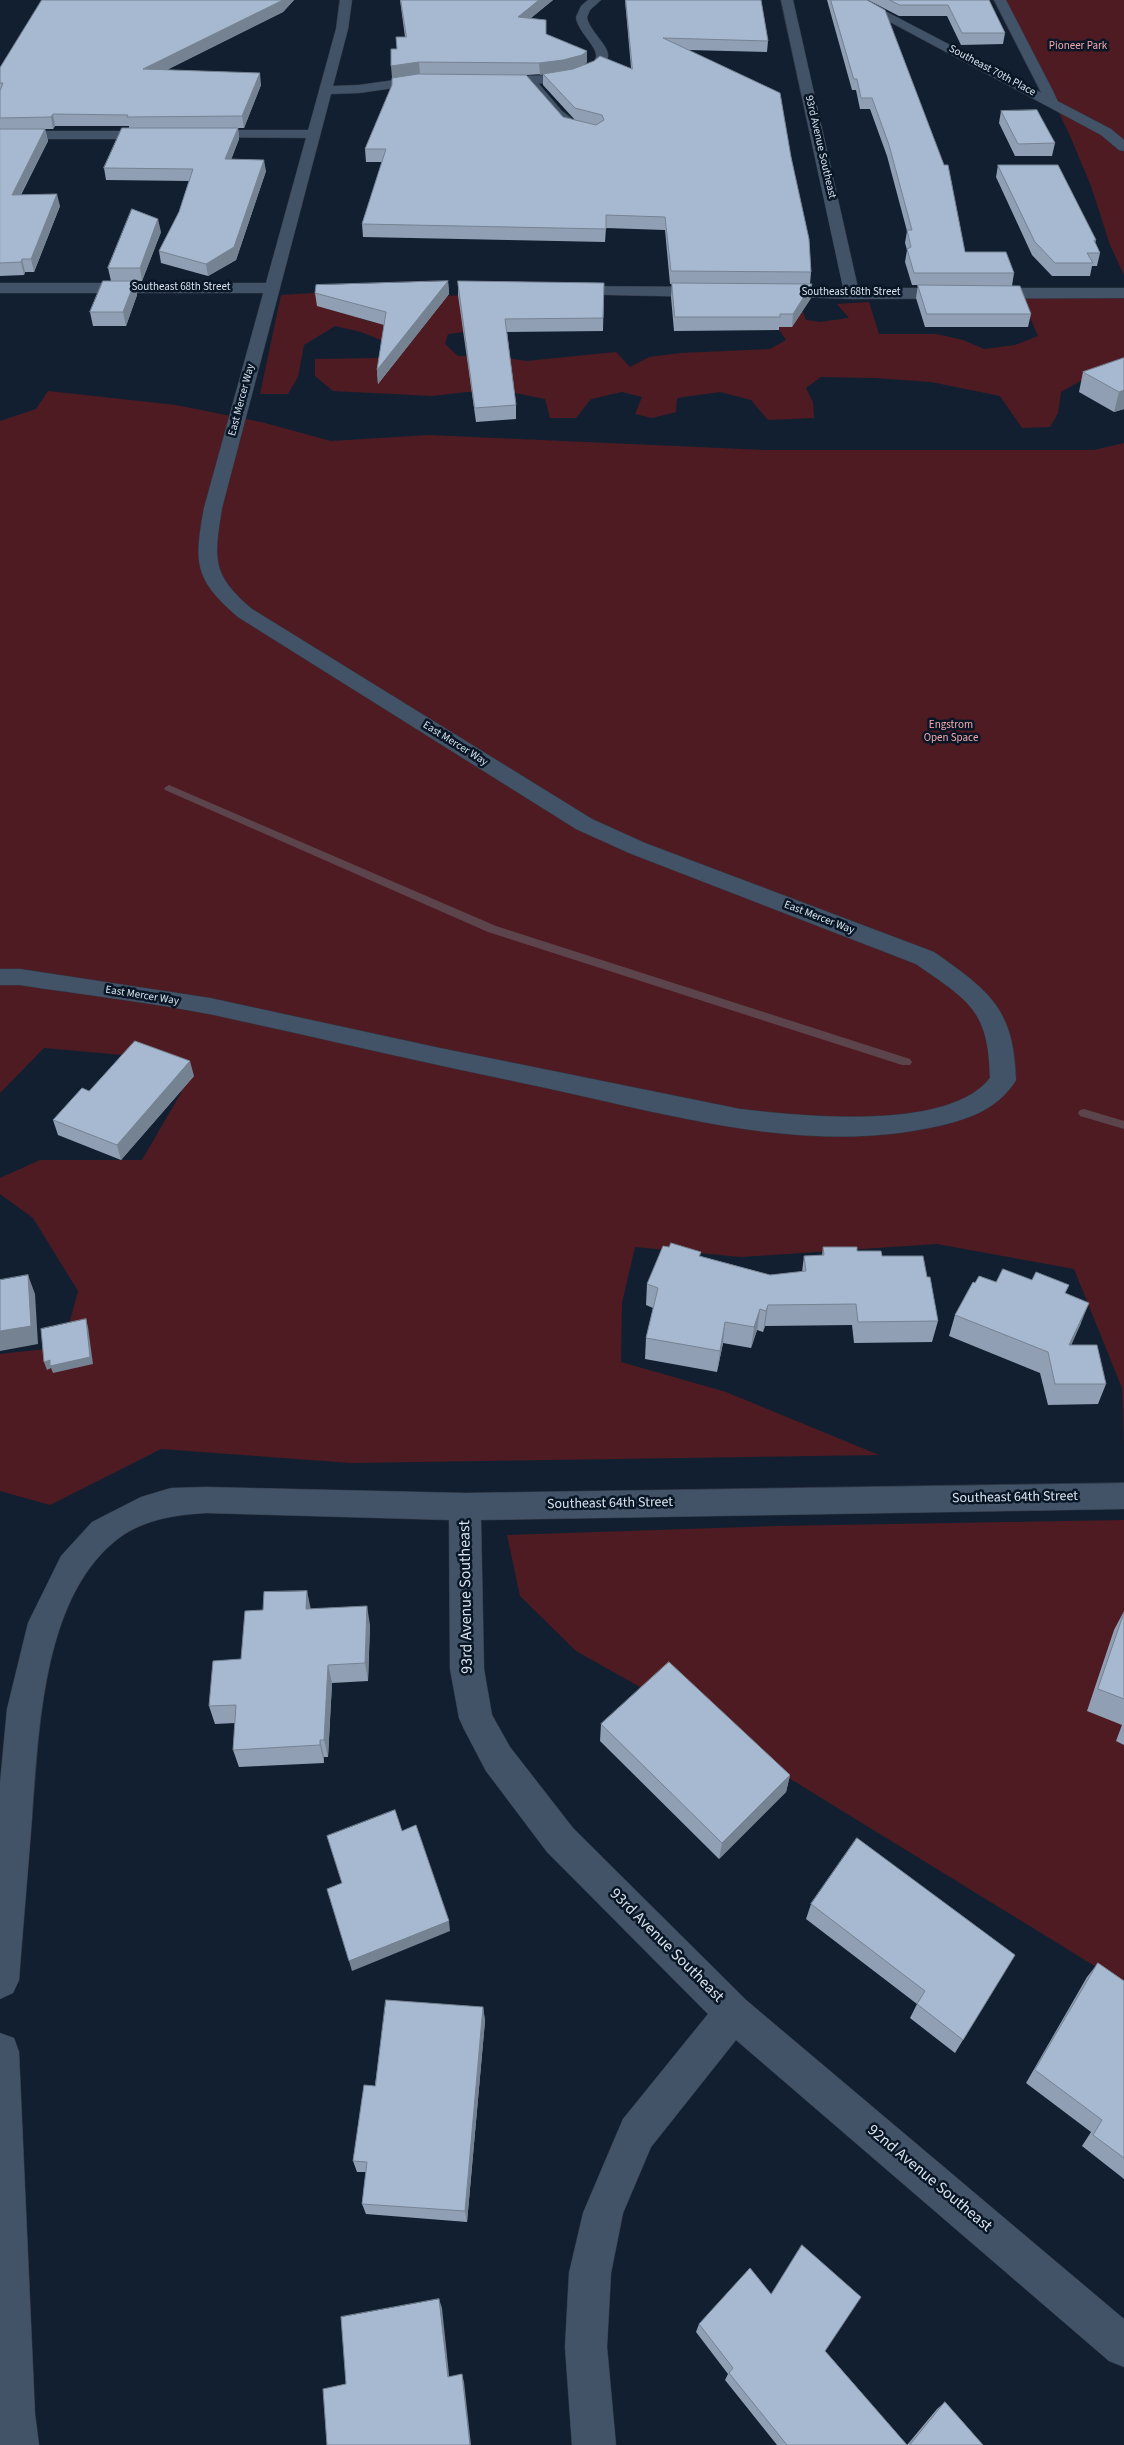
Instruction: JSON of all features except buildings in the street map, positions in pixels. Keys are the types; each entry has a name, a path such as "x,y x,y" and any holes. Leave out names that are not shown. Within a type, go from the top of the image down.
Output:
{"street":[{"name":"East Mercer Way","path":"0,977 20,978 210,1006 435,1056 721,1115 792,1125 842,1129 900,1124 939,1117 970,1107 991,1094 1003,1080 1004,1056 1000,1036 990,1011 966,986 925,958 637,848 584,824 245,613 225,597 212,580 207,567 208,537 213,508 312,134 342,29 346,0"},
{"path":"482,79 529,80 562,78 597,65 602,59 602,53 585,31 582,24 582,14 588,5 595,0"},
{"name":"93rd Avenue Southeast","path":"787,0 852,294"},
{"name":"Southeast 70th Place","path":"855,0 1106,132 1124,147"},
{"path":"1000,0 1012,29 1042,78 1053,104"},
{"path":"325,90 359,89 403,82 446,79"},
{"path":"529,80 569,126 585,130"},
{"path":"185,134 312,134"},
{"path":"0,135 166,135"},
{"name":"Southeast 68th Street","path":"0,288 272,288"},
{"path":"547,291 724,292"},
{"name":"Southeast 68th Street","path":"754,293 1124,293"},
{"name":"Southeast 64th Street","path":"0,1980 26,1700 44,1623 72,1566 103,1532 141,1511 171,1502 206,1500 465,1507 1124,1496"},
{"name":"93rd Avenue Southeast","path":"465,1507 467,1669 476,1718 480,1726 498,1759 560,1840 734,2013 637,2133 603,2213 590,2273 586,2347 594,2445"},
{"name":"92nd Avenue Southeast","path":"734,2013 1124,2346"},
{"path":"0,2052 13,2414 17,2445"}],"green space":[{"name":"Pioneer Park","path":"1006,0 1124,0 1124,275 1110,245 1091,186 1071,138"},
{"path":"328,292 354,315 368,321 402,326 429,296 483,295 482,330 448,334 445,344 458,356 492,356 526,361 616,352 630,367 649,357 681,353 770,349 786,340 776,325 800,305 806,320 820,322 849,318 837,304 869,302 879,334 936,334 963,340 984,349 1015,345 1038,336 1021,297 1124,298 1124,369 1089,376 1061,392 1058,413 1050,427 1022,428 1000,396 931,382 821,377 806,388 813,402 814,418 768,420 751,400 720,392 677,398 676,412 652,418 635,414 642,397 622,392 591,399 576,418 550,418 545,399 515,393 467,392 432,396 333,391 315,376 315,359 378,358 388,343 361,332 335,326 304,345 298,377 288,394 260,394 281,295"},
{"name":"Engstrom Open Space","path":"48,391 176,405 261,422 331,441 429,435 764,450 1094,450 1124,443 1124,1446 1122,1388 1074,1269 937,1244 741,1257 635,1247 622,1303 621,1362 726,1392 879,1455 351,1463 161,1449 50,1505 0,1491 0,1354 63,1347 78,1291 33,1218 0,1194 0,1178 40,1160 142,1160 182,1091 134,1056 44,1048 0,1093 0,421 36,409"},
{"path":"1124,1520 1124,1984 649,1692 576,1651 520,1596 507,1535 777,1526"}],"waterway":[{"path":"169,788 492,929 906,1062"},
{"path":"1084,1113 1124,1125"}]}
